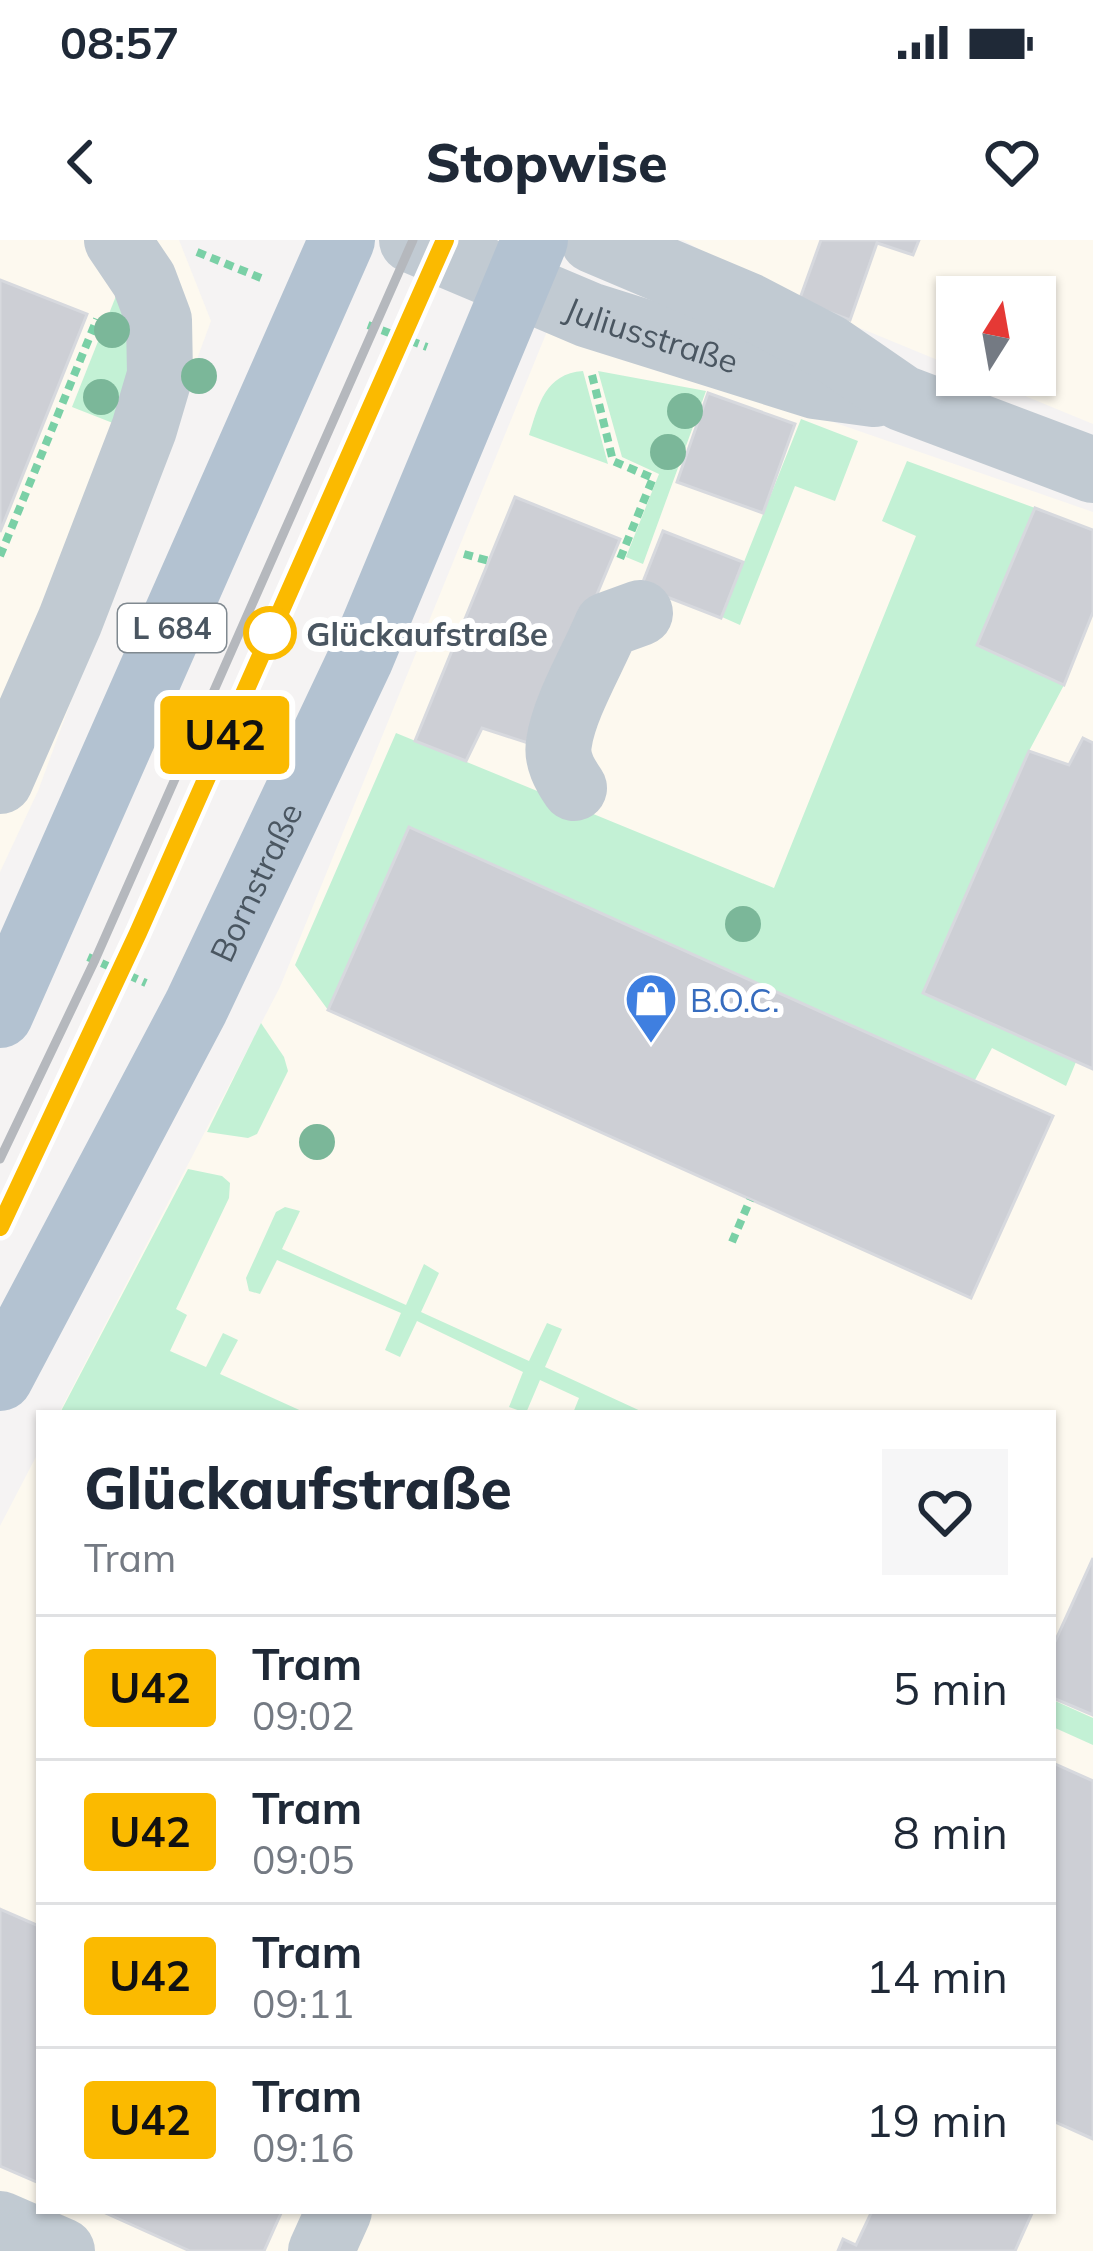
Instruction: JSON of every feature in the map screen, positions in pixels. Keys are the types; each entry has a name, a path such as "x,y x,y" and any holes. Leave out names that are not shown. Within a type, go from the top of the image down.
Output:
{"main road":[{"name":"L 684","path":"0,1015 342,240"},
{"name":"Bornstraße","path":"0,1378 196,1007 361,660 526,263"}],"street":[{"path":"0,781 70,621 160,376 159,320 144,280 117,240"},
{"name":"Juliusstraße","path":"412,240 526,263 589,315 815,386 902,398 1093,470"},
{"name":"Juliusstraße","path":"593,240 749,306 828,347 902,398"},
{"path":"574,788 564,772 558,746 607,625 626,595"},
{"path":"321,2251 338,2214"},
{"path":"0,2224 62,2251"}],"path":[{"path":"0,556 98,318 90,304"},
{"path":"592,373 613,461 653,478 626,595"},
{"path":"36,934 196,1007"},
{"path":"732,1242 750,1200"}],"shaded area":[{"path":"0,240 179,240 211,321 38,791 0,872"},
{"path":"683,240 1093,240 1093,424 1025,396 1056,396 1056,276 936,276 936,359 775,293"},
{"path":"550,324 1093,512 1093,2251 0,2251 0,1526 36,1457 36,2214 1056,2214 1056,1410 61,1410 280,987"}],"green space":[{"path":"118,291 134,359 123,427 72,407"},
{"path":"583,371 608,464 529,435 552,384"},
{"path":"598,371 706,391 643,564 626,557 659,474 622,457"},
{"path":"801,419 858,441 835,501 795,486 740,625 722,617"},
{"path":"907,461 1035,508 977,644 1064,685 1029,751 923,993 1076,1062 1066,1086 992,1048 975,1080 410,828 328,1010 295,965 396,733 774,888 916,536 882,521"},
{"path":"261,1023 288,1071 257,1134 248,1138 207,1132"},
{"path":"188,1169 222,1176 230,1183 229,1198 176,1309 187,1315 170,1351 206,1367 223,1333 238,1340 220,1374 299,1410 62,1410"},
{"path":"285,1207 300,1211 282,1249 406,1305 424,1264 439,1273 421,1312 529,1361 547,1323 562,1329 545,1367 638,1410 574,1410 579,1398 540,1380 527,1410 509,1407 523,1372 417,1321 400,1357 385,1350 401,1313 277,1260 260,1294 249,1291 246,1278 276,1212"},
{"path":"1056,1701 1093,1718 1093,1745 1056,1728"}],"building":[{"path":"821,240 919,240 913,255 877,243 850,320 799,301"},
{"path":"0,280 87,314 0,532"},
{"path":"708,393 795,424 763,513 677,482"},
{"path":"515,497 620,539 534,745 482,728 466,761 415,741"},
{"path":"1035,508 1093,530 1093,612 1064,685 977,645"},
{"path":"663,531 743,562 721,618 641,587"},
{"path":"1083,738 1093,743 1093,1069 923,993 1029,751 1069,765"},
{"name":"B.O.C.","path":"409,827 1053,1116 971,1298 328,1010"},
{"path":"1093,1558 1093,1715 1056,1699 1056,1639"},
{"path":"1056,1764 1093,1781 1093,2139 1056,2122"},
{"path":"0,1909 36,1925 36,2182 0,2166"},
{"path":"108,2214 281,2214 264,2251 190,2251"},
{"path":"871,2214 1032,2214 1015,2251 838,2251 843,2239 856,2245"}],"railway":[{"path":"0,1159 95,960 413,240"},
{"path":"0,1227 156,894 445,240"}],"tram line":[{"name":"U42","path":"0,1227 138,933 445,240"}],"place":[{"name":"Glückaufstraße","path":"270,633"},
{"name":"B.O.C.","path":"651,1045"}]}
